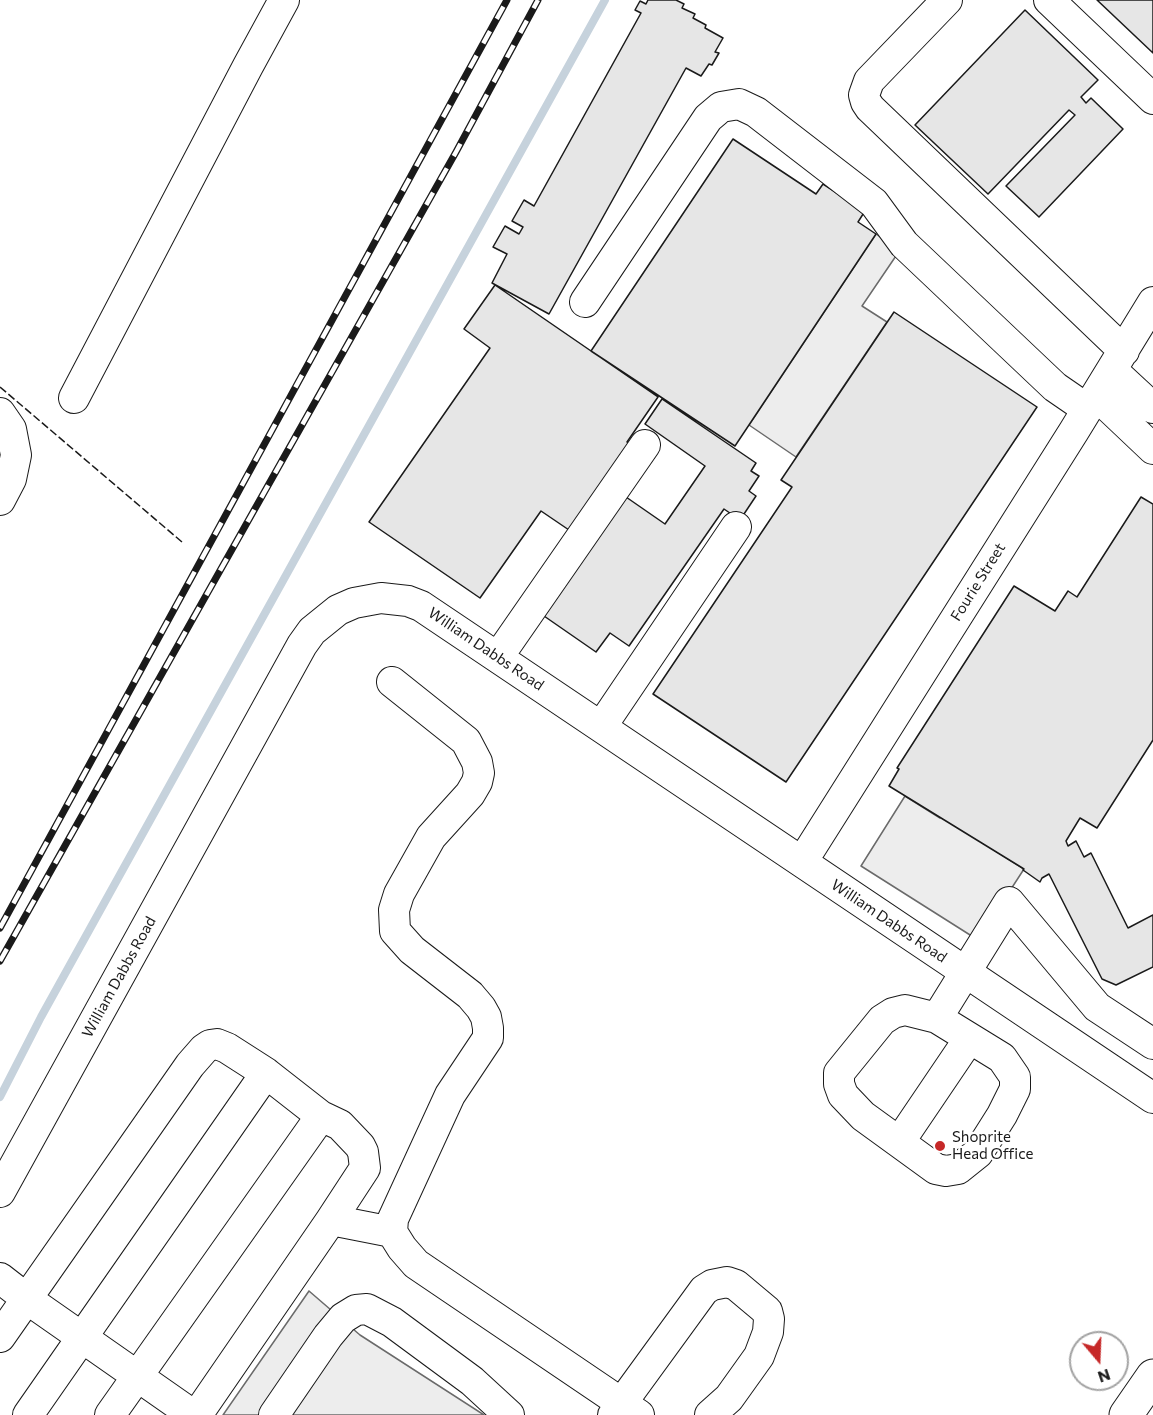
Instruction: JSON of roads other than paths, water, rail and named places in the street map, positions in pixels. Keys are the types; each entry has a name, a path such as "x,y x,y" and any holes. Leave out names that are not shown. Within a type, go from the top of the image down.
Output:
{"main road":[{"path":"1126,1415 1153,1376"}],"street":[{"path":"74,398 284,0"},
{"path":"947,0 869,81 864,95 866,102 878,117 1118,360 1153,408"},
{"path":"1049,0 1153,99"},
{"path":"585,303 708,118 721,107 739,104 756,112 874,203 904,244 1055,387 1092,402 1153,449"},
{"name":"Fourie Street","path":"802,861 1153,302"},
{"path":"0,413 11,429 16,455 11,479 0,500"},
{"path":"498,657 645,445"},
{"path":"601,727 735,527"},
{"name":"William Dabbs Road","path":"0,1192 302,645 324,619 354,603 374,599 395,599 421,606 1153,1098"},
{"path":"392,682 466,741 477,762 479,773 470,794 432,837 399,894 394,910 395,931 412,950 470,995 486,1017 488,1028 488,1038 450,1095 436,1124 393,1219 392,1232 416,1264 624,1411 704,1290 712,1285 727,1282 736,1285 767,1311 768,1332 759,1356 729,1398 710,1415"},
{"path":"937,1018 1009,902 1097,1007 1153,1044"},
{"path":"905,1010 937,1018 969,1039 1002,1058 1015,1077 1015,1089 978,1153 958,1169 946,1172 936,1168 850,1104 843,1095 839,1084 839,1073 882,1020 893,1013 905,1010"},
{"path":"900,1141 969,1039"},
{"path":"0,1278 27,1299 136,1376 195,1415 363,1174 365,1161 360,1146 340,1125 321,1116 266,1074 227,1048 218,1044 210,1045 190,1065 27,1299 0,1337"},
{"path":"28,1415 266,1074"},
{"path":"110,1415 321,1116"},
{"path":"331,1220 392,1232"},
{"path":"274,1415 343,1318 356,1310 367,1309 392,1322 472,1381 509,1415"}],"waterway":[{"path":"0,1097 41,1017 605,0"}],"railway":[{"path":"0,928 507,0"},
{"path":"0,961 456,152 538,0"}],"place":[{"name":"Shoprite Head Office","path":"940,1146"}]}
